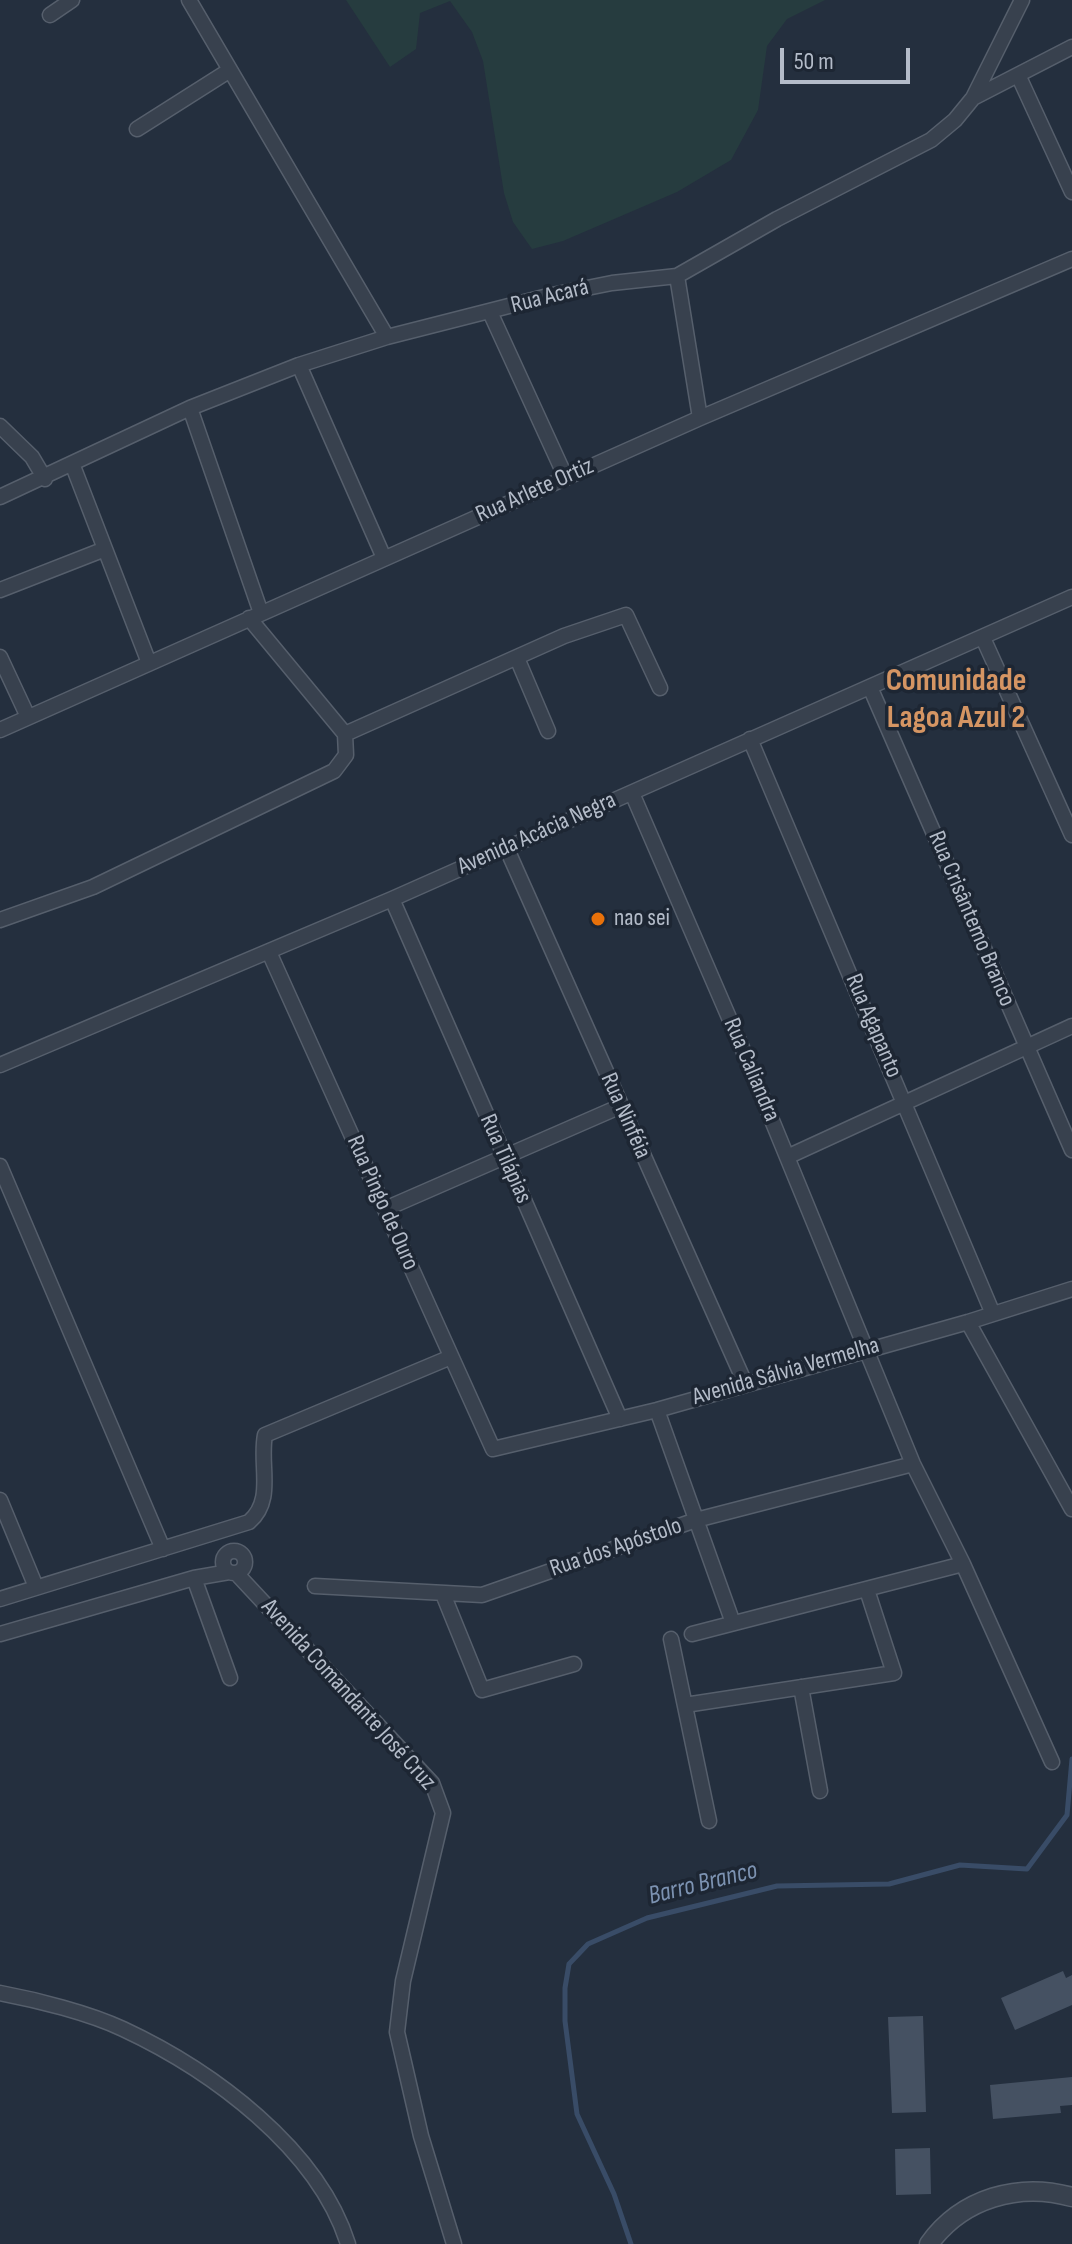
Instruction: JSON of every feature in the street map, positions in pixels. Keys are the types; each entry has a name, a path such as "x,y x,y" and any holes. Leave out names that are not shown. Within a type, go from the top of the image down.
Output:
{"street":[{"path":"50,15 72,0"},
{"path":"189,0 387,337"},
{"name":"Rua Acará","path":"0,497 73,466 190,408 299,365 387,337 586,288 677,276 777,219 931,140 955,120 973,98 1022,0"},
{"path":"973,98 1072,47"},
{"path":"137,129 230,70"},
{"path":"1019,77 1072,192"},
{"name":"Rua Arlete Ortiz","path":"0,730 700,418 1072,259"},
{"path":"677,276 700,418"},
{"path":"490,312 566,478"},
{"path":"299,365 384,558"},
{"path":"0,920 93,887 334,771 346,755 345,734 255,615 190,408"},
{"path":"0,426 32,457 45,479"},
{"path":"73,466 149,663"},
{"path":"0,590 105,549"},
{"name":"Avenida Acácia Negra","path":"0,1065 392,899 1072,597"},
{"path":"345,734 611,617 626,615 660,688"},
{"path":"983,638 1072,835"},
{"path":"0,657 28,717"},
{"path":"517,658 548,731"},
{"name":"Rua Crisântemo Branco","path":"870,687 1072,1150"},
{"name":"Rua Agapanto","path":"750,739 993,1314"},
{"name":"Rua Caliandra","path":"632,793 913,1464 963,1564 1052,1762"},
{"name":"Rua Ninféia","path":"506,847 745,1383"},
{"name":"Rua Tilápias","path":"392,899 620,1419"},
{"name":"Rua Pingo de Ouro","path":"269,952 488,1442 499,1450"},
{"path":"787,1157 1072,1026"},
{"path":"385,1209 621,1106"},
{"path":"0,1166 163,1549"},
{"name":"Avenida Sálvia Vermelha","path":"499,1450 657,1410 968,1322 1072,1289"},
{"path":"968,1322 1072,1509"},
{"path":"0,1599 234,1529 259,1514 265,1498 262,1450 265,1435 279,1426 451,1357"},
{"path":"657,1410 733,1623"},
{"name":"Rua dos Apóstolo","path":"315,1586 482,1595 696,1520 913,1464"},
{"path":"0,1500 36,1587"},
{"path":"692,1634 963,1564"},
{"name":"Avenida Comandante José Cruz","path":"0,1634 194,1578 232,1572 432,1783 441,1801 441,1829 403,1981 397,2032 421,2136 454,2244"},
{"path":"194,1578 230,1678"},
{"path":"685,1705 894,1673 867,1590"},
{"path":"443,1594 482,1690 574,1664"},
{"path":"671,1639 709,1821"},
{"path":"801,1687 820,1791"},
{"path":"0,1993 121,2028 194,2068 246,2104 299,2162 336,2213 348,2244"},
{"path":"929,2244 957,2216 989,2199 1041,2191 1072,2197"}],"green space":[{"path":"346,0 825,0 787,19 767,46 758,110 731,160 677,192 563,241 532,249 513,222 504,193 483,61 472,32 450,1 420,13 416,49 390,67"}],"building":[{"path":"1063,1971 1066,1978 1072,1975 1072,2005 1015,2030 1001,1998"},
{"path":"923,2016 926,2112 892,2113 888,2017"},
{"path":"1072,2077 1072,2105 1060,2106 1061,2113 993,2119 990,2085"},
{"path":"930,2148 931,2194 896,2195 895,2149"}],"waterway":[{"name":"Barro Branco","path":"631,2244 614,2194 577,2114 565,2021 569,1964 588,1944 647,1918 777,1886 889,1884 960,1865 1027,1869 1067,1815 1072,1759"}],"place":[{"name":"nao sei","path":"598,919"}],"district":[{"name":"Comunidade Lagoa Azul 2","path":"956,700"}]}
